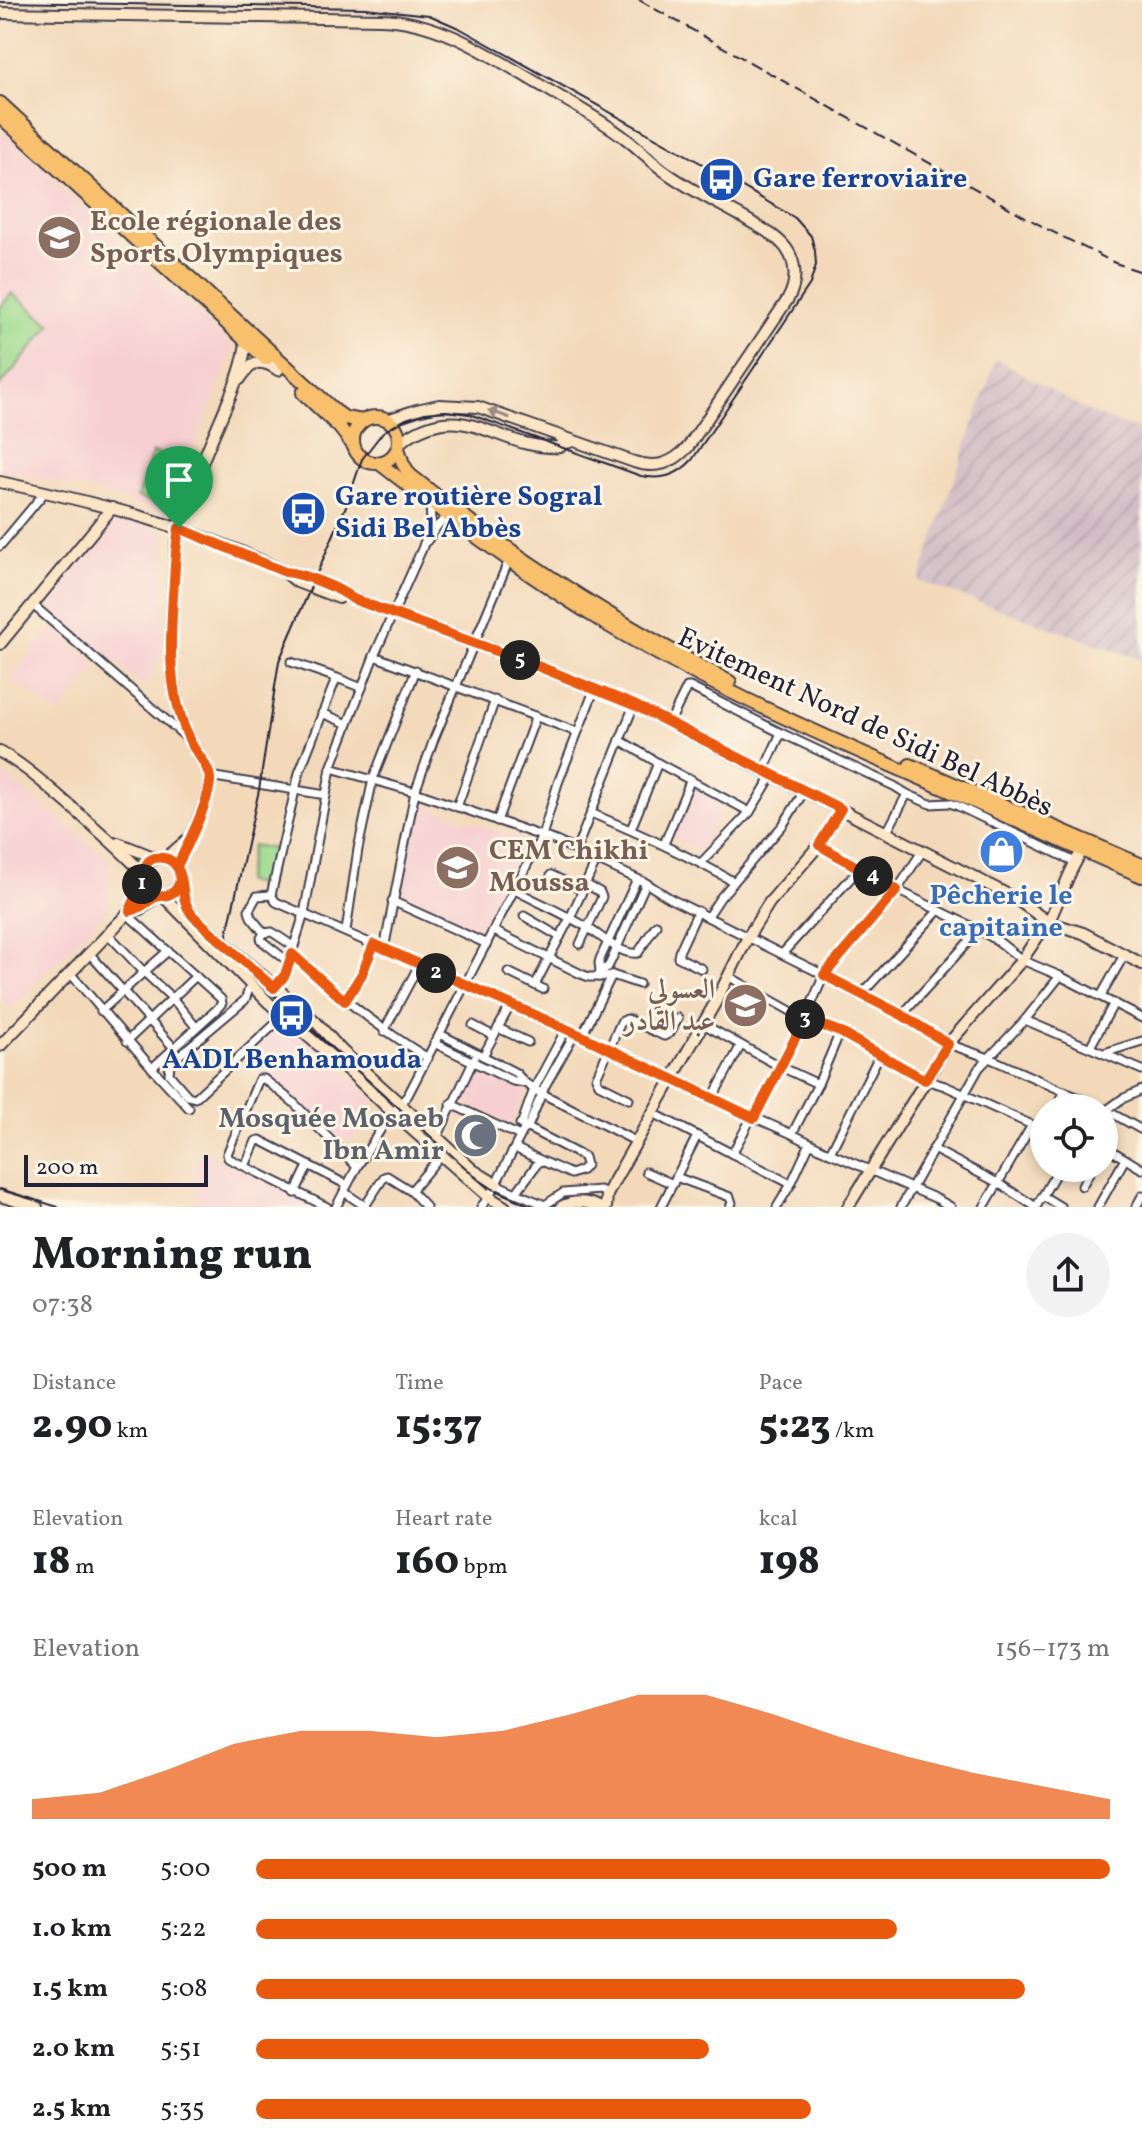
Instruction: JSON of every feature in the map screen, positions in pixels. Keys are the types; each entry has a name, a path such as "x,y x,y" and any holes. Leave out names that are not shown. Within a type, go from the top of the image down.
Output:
{"highway":[{"path":"0,103 334,410 345,418 363,421"},
{"path":"0,116 340,428 362,459 379,463 391,458 398,445 397,431 387,420 371,417 363,421 353,434 353,445"},
{"name":"Evitement Nord de Sidi Bel Abbès","path":"398,445 403,464 410,475 472,523 612,618 816,724 1142,865"},
{"name":"Evitement Nord de Sidi Bel Abbès","path":"379,463 509,560 609,626 655,652 794,723 1079,856 1142,876"}],"main road":[{"path":"0,13 381,19 431,27 459,38 604,123 666,173 771,234 780,241 793,262 791,294 698,433 679,456 660,465 643,465 486,409 466,405 426,407 387,420"},
{"path":"246,340 234,387 207,451 176,544 171,653 177,704 190,740 209,776 209,789 177,866 185,904 193,916 315,1021 441,1155 505,1207"},
{"path":"234,387 248,368 257,363 265,362 278,370"},
{"path":"398,445 414,432 431,425 455,422 548,447 560,447 572,441"},
{"path":"548,447 552,434"},
{"path":"0,482 112,508 179,528 285,572 293,580 310,588 353,599 595,688 670,722 923,850 1016,899 1048,922 1083,933 1142,964"},
{"path":"0,644 112,508"},
{"path":"0,752 109,838 142,877 148,891 160,896 250,986 352,1074 437,1138 473,1170 496,1184"},
{"path":"561,1207 572,1202 594,1205 608,1188 703,1024 748,937 769,903 819,845 841,809"},
{"path":"109,838 177,866"},
{"path":"0,1046 129,912 147,863 161,858 189,838"},
{"path":"848,1207 948,1044 1022,960 1048,922 1079,856"},
{"path":"129,912 175,891 180,879"},
{"path":"606,1207 608,1188"},
{"path":"0,1196 37,1207"}],"street":[{"path":"0,546 45,492"},
{"path":"274,988 290,963 304,914 331,768 374,656 422,549 431,523 430,502"},
{"path":"422,549 438,525 448,517"},
{"path":"384,949 415,792 509,560"},
{"path":"33,605 190,740"},
{"path":"374,656 577,732"},
{"path":"291,662 362,688"},
{"path":"346,931 358,849 373,779 416,670"},
{"path":"337,678 299,773 271,895 276,902 575,1033 751,1121 792,1134 945,1205"},
{"path":"670,722 687,687 690,687 930,804 950,803 1079,856"},
{"path":"336,1207 357,1167 428,1058 542,836 558,783 595,688"},
{"path":"457,807 495,700"},
{"path":"576,850 634,705"},
{"path":"322,713 348,724"},
{"path":"497,821 536,716"},
{"path":"701,863 750,812 785,734 794,723"},
{"path":"620,740 750,812"},
{"path":"631,829 658,763"},
{"path":"331,768 415,792 542,836 597,859 902,1015 948,1044 989,1058 1071,1094"},
{"path":"209,776 326,795"},
{"path":"664,844 691,779"},
{"path":"708,916 783,825 805,790"},
{"path":"887,832 907,794"},
{"path":"591,813 664,844 734,882"},
{"path":"819,845 897,890 979,930 1022,960 1142,1018"},
{"path":"732,1154 805,1019 824,975 897,890 923,850"},
{"path":"508,972 539,987 548,958 597,859"},
{"path":"782,954 859,869"},
{"path":"551,875 602,895 580,944"},
{"path":"600,974 599,963 637,879"},
{"path":"600,974 608,967 646,883"},
{"path":"515,890 632,954 638,953 656,925"},
{"path":"264,933 249,910 257,896 271,895"},
{"path":"392,901 487,944"},
{"path":"698,911 678,957 702,969"},
{"path":"861,995 938,911"},
{"path":"129,912 222,1003 152,1068"},
{"path":"524,916 560,937"},
{"path":"902,1015 979,930"},
{"path":"494,931 589,977 612,975 639,984"},
{"path":"264,933 272,932 345,1001 384,1031 428,1058"},
{"path":"264,933 262,941 290,963"},
{"path":"108,934 173,999 196,1027"},
{"path":"345,1001 362,974 374,944"},
{"path":"101,1011 168,951"},
{"path":"89,953 174,1048"},
{"path":"1101,996 1124,955"},
{"path":"384,1031 419,965"},
{"path":"70,973 189,1108"},
{"path":"523,1130 534,1089 612,975"},
{"path":"127,1041 196,976"},
{"path":"728,976 805,1019 840,1032 925,1080 1030,1124"},
{"path":"901,1207 979,1068 1025,1020 1060,976"},
{"path":"250,986 245,1000 170,1063 169,1074 188,1096 195,1098 274,1025"},
{"path":"1090,1047 1114,1003"},
{"path":"437,1138 472,1063 496,1032 510,1006"},
{"path":"629,1099 597,1082 596,1078 624,1020 664,1036 670,1033 678,1018"},
{"path":"1025,1020 1142,1070"},
{"path":"703,1024 818,1084"},
{"path":"473,1025 528,1042"},
{"path":"792,1134 840,1032"},
{"path":"481,1207 575,1033"},
{"path":"440,1034 516,1073 534,1089 637,1142"},
{"path":"1104,1053 1142,1041"},
{"path":"434,1043 472,1063 525,1083"},
{"path":"712,1099 741,1045"},
{"path":"830,1153 879,1056"},
{"path":"327,1207 228,1158 227,1154 261,1078 293,1102 357,1167"},
{"path":"1118,1101 1142,1090"},
{"path":"451,1104 523,1130 584,1157 586,1165 571,1174 515,1148"},
{"path":"653,1113 791,1184"},
{"path":"1118,1117 1142,1130"},
{"path":"984,1207 1030,1128"},
{"path":"661,1207 697,1136"},
{"path":"245,1166 258,1140 264,1141 345,1189 365,1207 384,1177 390,1176 426,1207"},
{"path":"777,1207 810,1143"},
{"path":"933,1149 1036,1207 1051,1182"},
{"path":"411,1191 441,1155"},
{"path":"1118,1155 1142,1169"},
{"path":"1098,1207 1125,1159"},
{"path":"516,1193 540,1160"},
{"path":"295,1193 308,1166"},
{"path":"646,1172 730,1197 730,1207"},
{"path":"1082,1186 1084,1182"},
{"path":"496,1184 545,1205 563,1193 608,1188"},
{"path":"1043,1196 1061,1207"},
{"path":"1136,1207 1142,1196"}],"shaded area":[{"name":"Ecole régionale des Sports Olympiques","path":"0,129 234,348 167,514 99,492 0,469"},
{"path":"996,359 1091,413 1142,431 1142,660 919,581"},
{"path":"111,515 162,531 165,536 162,652 144,686 41,601"},
{"path":"52,627 98,666 58,715 11,677"},
{"path":"0,771 108,859 108,909 11,1008 0,999"},
{"path":"692,784 725,800 704,845 698,851 671,837"},
{"name":"CEM Chikhi Moussa","path":"418,803 526,841 480,931 399,893"},
{"path":"280,1016 373,1097 366,1128 353,1139 330,1139 244,1057"},
{"path":"472,1064 526,1091 511,1124 455,1098"},
{"path":"201,1150 307,1202 309,1207 198,1207 194,1164"}],"green space":[{"path":"12,293 51,325 0,386 0,308"},
{"path":"153,452 184,463 167,509 137,497"},
{"path":"252,845 274,849 267,887 245,882"}],"tram line":[{"path":"0,2 365,8 429,15 461,29 724,176 795,218 811,236 816,265 810,284 692,460 675,473 662,477 641,476 469,414 446,411 425,413 383,432 362,459 346,506 279,661 259,790 227,934 232,953 253,977 478,1179 532,1207"},
{"path":"0,1189 58,1207"}],"railway":[{"path":"639,0 1047,229 1115,263 1142,272"}],"place":[{"name":"Gare ferroviaire","path":"722,179"},
{"name":"Ecole régionale des Sports Olympiques","path":"59,238"},
{"name":"Gare routière Sogral Sidi Bel Abbès","path":"304,513"},
{"name":"Pêcherie le capitaine","path":"1001,851"},
{"name":"CEM Chikhi Moussa","path":"458,867"},
{"name":"العسولي عبد القادر","path":"746,1006"},
{"name":"AADL Benhamouda","path":"292,1015"},
{"name":"Mosquée Mosaeb Ibn Amir","path":"475,1135"}],"route":[{"path":"179,528 171,643 173,677 177,704 190,740 206,767 209,789 177,866 180,879 175,891 157,896 141,909 130,911 142,883 144,867 151,860 166,858 174,863 177,866 179,870 185,904 193,916 274,988 285,975 292,954 345,1001 369,961 374,944 582,1036 754,1118 805,1019 840,1032 925,1080 948,1044 902,1015 824,975 897,890 819,845 841,809 670,722 595,688 394,615 179,528"}]}
